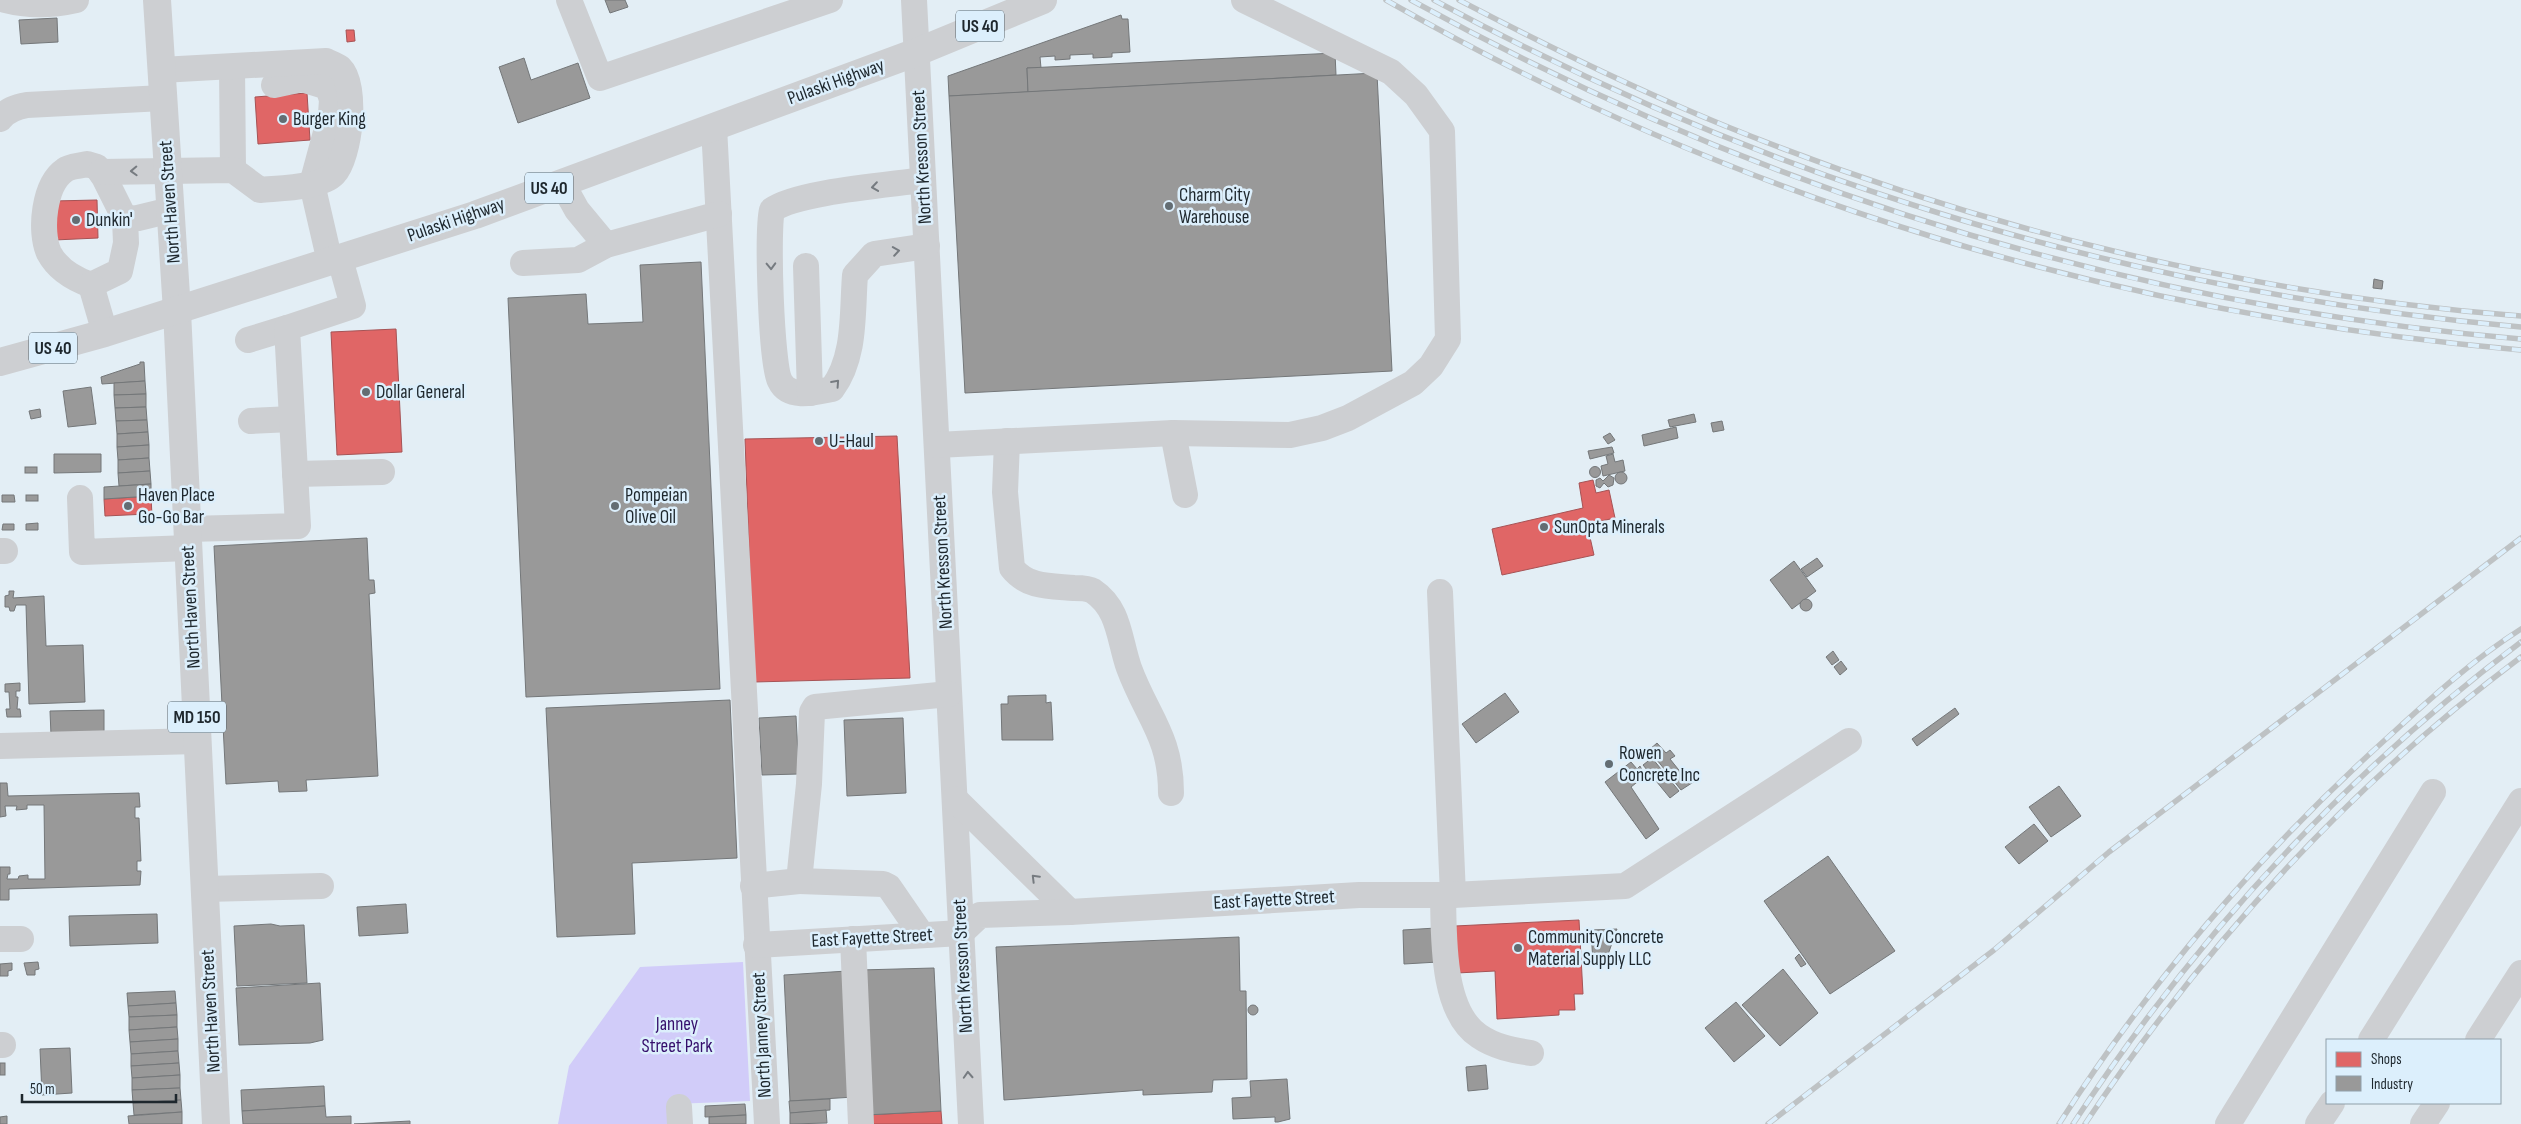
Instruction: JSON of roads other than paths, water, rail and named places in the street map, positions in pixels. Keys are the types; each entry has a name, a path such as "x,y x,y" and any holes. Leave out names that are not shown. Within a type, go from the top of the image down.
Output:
{"main road":[{"name":"North Haven Street","path":"157,0 177,311 216,1124"},
{"name":"Pulaski Highway","path":"0,362 106,333 475,215 917,52 1043,0"}],"street":[{"path":"6,0 26,4 63,3 76,0"},
{"path":"569,0 600,78 830,0"},
{"name":"North Kresson Street","path":"914,0 971,1124"},
{"path":"937,445 1173,433 1290,435 1322,428 1348,418 1413,382 1431,366 1448,339 1442,131 1416,95 1391,72 1244,0"},
{"path":"101,172 233,170 260,190 312,184 334,176 344,159 350,105 349,86 340,68 326,61 232,78"},
{"path":"161,70 232,78 268,86 302,79 328,87 332,100 331,114 312,184 335,260 353,306 248,340"},
{"path":"232,78 233,170"},
{"path":"0,119 4,114 16,107 27,105 163,98"},
{"name":"North Janney Street","path":"714,127 767,1124"},
{"path":"87,164 97,167 125,219 126,243 120,271 91,285 77,280 66,272 50,254 46,245 45,204 53,180 66,169 87,164"},
{"path":"923,180 814,196 780,204 772,210 770,248 776,365 780,382 792,392 810,393 832,389 843,374 851,345 855,275 874,254 927,246"},
{"path":"562,183 577,210 606,245"},
{"path":"125,219 138,218 170,210"},
{"path":"523,263 578,260 606,245 719,214"},
{"path":"806,266 810,393"},
{"path":"91,285 106,333"},
{"path":"80,498 82,552 298,526 288,328"},
{"path":"251,421 292,419"},
{"path":"1173,433 1185,494"},
{"path":"1007,441 1005,492 1012,568 1026,582 1054,587 1091,589 1104,600 1116,618 1129,668 1158,726 1169,758 1171,793"},
{"path":"295,474 382,472"},
{"path":"1440,592 1448,895 1448,970 1453,1001 1465,1021 1478,1036 1496,1045 1530,1053"},
{"path":"799,881 809,784 812,712 815,707 949,694"},
{"path":"0,746 198,741"},
{"name":"East Fayette Street","path":"756,945 961,933 980,915 1070,912 1359,895 1448,895 1625,886 1849,741"},
{"path":"2228,1124 2433,792"},
{"path":"955,799 1070,912"},
{"path":"2372,1039 2521,801"},
{"path":"753,886 799,881 883,884 889,887 922,935"},
{"path":"205,890 321,886"},
{"path":"853,939 862,1124"},
{"path":"2479,1039 2521,973"},
{"path":"2318,1124 2331,1104"},
{"path":"2423,1124 2436,1104"}],"railway":[{"path":"1386,0 1520,72 1655,135 1793,190 1934,237 2077,277 2222,309 2370,333 2521,350"},
{"path":"1411,0 1542,68 1675,129 1811,182 1948,228 2088,267 2230,299 2374,323 2521,339"},
{"path":"1434,0 1563,66 1694,124 1826,176 1961,220 2097,257 2236,287 2377,310 2521,327"},
{"path":"1459,0 1590,66 1723,125 1819,162 1916,195 2015,225 2114,251 2215,273 2317,292 2419,306 2521,316"},
{"path":"1768,1124 1994,950 2109,852 2521,538"},
{"path":"2059,1124 2094,1071 2169,970 2252,873 2340,782 2402,724 2468,667 2521,629"},
{"path":"2073,1124 2169,989 2221,925 2276,864 2333,804 2393,747 2456,693 2521,642"},
{"path":"2085,1124 2179,994 2230,932 2284,872 2339,814 2397,759 2521,657"}],"place":[{"name":"Burger King","path":"283,119"},
{"name":"Charm City Warehouse","path":"1169,206"},
{"name":"Dunkin'","path":"76,220"},
{"name":"Dollar General","path":"366,392"},
{"name":"U-Haul","path":"819,441"},
{"name":"Haven Place Go-Go Bar","path":"128,506"},
{"name":"Pompeian Olive Oil","path":"615,506"},
{"name":"SunOpta Minerals","path":"1544,527"},
{"name":"Rowen Concrete Inc","path":"1609,764"},
{"name":"Community Concrete Material Supply LLC","path":"1518,948"}],"park label":[{"name":"Janney Street Park","path":"677,1035"}]}
